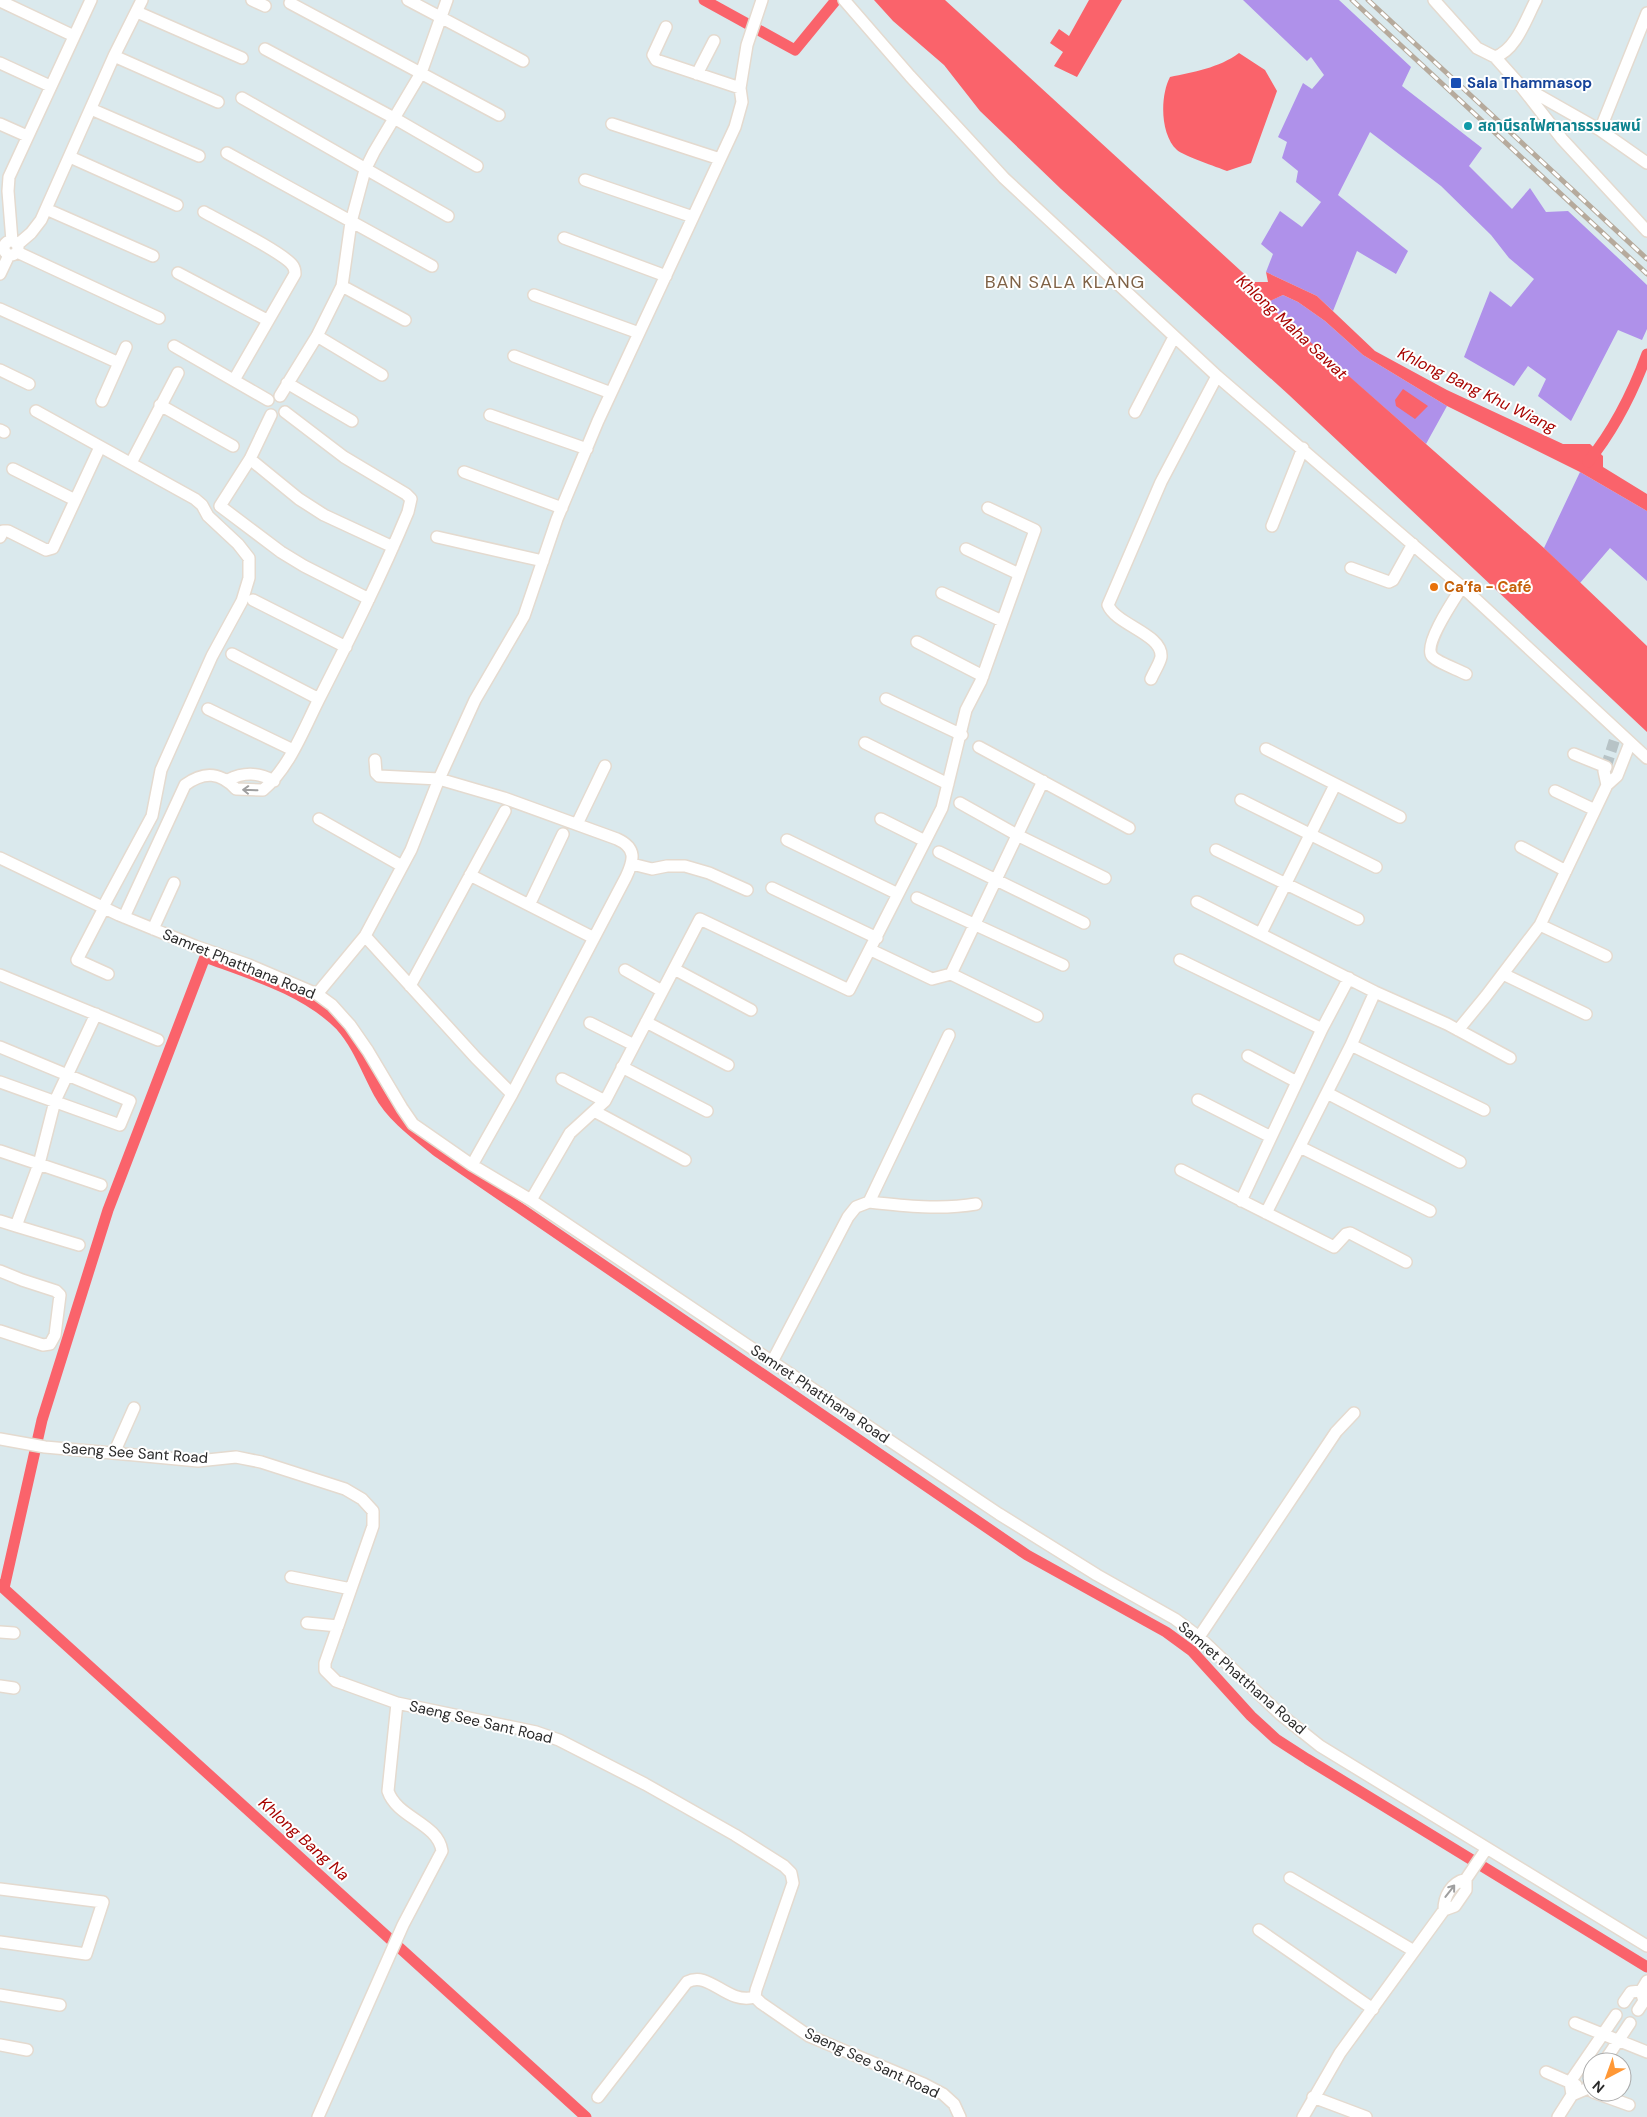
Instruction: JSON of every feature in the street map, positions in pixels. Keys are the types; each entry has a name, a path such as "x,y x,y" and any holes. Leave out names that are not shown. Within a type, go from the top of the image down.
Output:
{"street":[{"path":"0,274 10,248 4,186 91,0"},
{"path":"10,248 31,233 46,209 114,56 142,0"},
{"path":"252,0 265,6"},
{"path":"408,0 523,62"},
{"path":"280,396 317,336 342,286 351,222 366,170 421,73 447,0"},
{"path":"318,994 365,936 411,850 439,779 475,700 524,616 562,508 611,393 737,119 742,102 740,88 747,45 762,0"},
{"path":"1434,0 1477,48 1494,57 1520,85 1562,139 1647,231"},
{"path":"1494,57 1502,55 1513,44 1536,0"},
{"path":"0,2 74,36"},
{"path":"290,2 499,115"},
{"path":"845,2 1004,178 1217,376 1462,587 1647,758"},
{"path":"137,12 242,58"},
{"path":"1600,130 1647,13"},
{"path":"666,27 654,58 740,88"},
{"path":"697,74 714,41"},
{"path":"265,49 394,118 477,166"},
{"path":"114,56 218,102"},
{"path":"0,63 50,86"},
{"path":"1520,85 1600,130 1647,163"},
{"path":"242,98 448,216"},
{"path":"91,108 199,156"},
{"path":"0,124 27,136"},
{"path":"612,124 720,159"},
{"path":"227,153 432,266"},
{"path":"70,157 177,206"},
{"path":"585,180 693,217"},
{"path":"46,209 153,256"},
{"path":"204,212 268,248 294,267 295,274 234,380"},
{"path":"564,238 666,276"},
{"path":"10,248 159,318"},
{"path":"178,273 267,320"},
{"path":"342,286 405,320"},
{"path":"534,295 639,333"},
{"path":"0,309 119,363"},
{"path":"317,336 382,374"},
{"path":"1135,412 1174,337"},
{"path":"174,346 268,400"},
{"path":"102,401 126,347"},
{"path":"514,356 611,393"},
{"path":"0,370 29,384"},
{"path":"131,463 178,373"},
{"path":"1151,679 1161,657 1160,650 1146,634 1116,616 1108,605 1161,482 1217,376"},
{"path":"287,383 352,421"},
{"path":"271,416 266,410 268,400 271,397 280,396"},
{"path":"271,416 280,416 285,412 287,403 280,396"},
{"path":"160,405 233,446"},
{"path":"36,411 195,499 202,505 208,516 238,544 249,558 249,578 242,601 212,656 161,770 152,816 77,960 108,974"},
{"path":"124,917 185,785 198,776 207,774 228,780 239,774 261,774 274,781 293,750 346,647 393,547 411,499 406,494 344,457 285,412"},
{"path":"490,415 587,449"},
{"path":"271,416 250,458 220,506 281,552 304,566 369,599"},
{"path":"0,537 3,531 8,531 46,550 53,548 100,447"},
{"path":"1272,526 1302,448"},
{"path":"250,458 281,485 324,515 393,547"},
{"path":"13,469 75,500"},
{"path":"464,472 562,508"},
{"path":"532,1200 570,1133 605,1101 700,919 849,990 942,808 962,735 966,710 983,676 1035,530 988,508"},
{"path":"437,536 543,561"},
{"path":"1352,568 1390,582 1394,580 1413,544"},
{"path":"966,549 1019,574"},
{"path":"1462,587 1432,639 1430,654 1434,658 1466,674"},
{"path":"942,593 1002,621"},
{"path":"253,600 346,647"},
{"path":"917,642 983,676"},
{"path":"232,654 319,699"},
{"path":"886,699 962,735"},
{"path":"208,709 293,750"},
{"path":"865,743 948,784"},
{"path":"1458,1030 1540,925 1607,786 1617,776 1630,743"},
{"path":"979,747 1129,828"},
{"path":"1266,749 1400,817"},
{"path":"1574,754 1606,767 1604,771 1607,786"},
{"path":"375,760 376,773 379,776 439,779 504,798 627,843 632,850 632,864 512,1094 472,1165"},
{"path":"577,824 605,766"},
{"path":"951,974 1043,782"},
{"path":"1261,933 1335,785"},
{"path":"1555,791 1595,810"},
{"path":"1241,800 1376,867"},
{"path":"960,803 1017,835 1105,878"},
{"path":"410,986 505,811"},
{"path":"319,818 402,866"},
{"path":"881,819 925,841"},
{"path":"529,905 563,834"},
{"path":"787,840 898,894"},
{"path":"1521,847 1566,871"},
{"path":"1216,850 1358,919"},
{"path":"938,852 1084,923"},
{"name":"Samret Phatthana Road","path":"0,858 124,917 318,994 332,1005 350,1025 368,1050 413,1124 472,1165 532,1200 999,1514 1097,1575 1175,1619 1199,1637 1280,1714 1320,1746 1647,1946"},
{"path":"632,864 652,869 667,866 685,866 709,873 748,890"},
{"path":"470,875 594,938"},
{"path":"154,929 174,883"},
{"path":"772,888 877,938"},
{"path":"917,898 974,926 1063,965"},
{"path":"1196,902 1261,933 1375,992 1458,1030 1510,1058"},
{"path":"1540,925 1606,956"},
{"path":"365,936 476,1058 512,1094"},
{"path":"871,950 932,979 951,974 1037,1016"},
{"path":"1180,960 1322,1029"},
{"path":"674,969 751,1010"},
{"path":"625,970 662,991"},
{"path":"1503,974 1586,1014"},
{"path":"0,975 158,1040"},
{"path":"1241,1201 1322,1029 1349,978"},
{"path":"1266,1213 1351,1045 1375,992"},
{"path":"16,1226 39,1164 55,1101 96,1014"},
{"path":"646,1022 728,1065"},
{"path":"590,1023 634,1045"},
{"path":"869,1202 949,1035"},
{"path":"1351,1045 1484,1110"},
{"path":"0,1047 130,1101 120,1125 0,1082"},
{"path":"1248,1056 1297,1082"},
{"path":"622,1067 707,1111"},
{"path":"562,1079 605,1101"},
{"path":"1327,1093 1460,1162"},
{"path":"1198,1100 1271,1137"},
{"path":"594,1111 685,1160"},
{"path":"1300,1147 1430,1211"},
{"path":"0,1151 101,1185"},
{"path":"1180,1170 1334,1247 1346,1234 1350,1233 1406,1262"},
{"path":"772,1362 848,1217 856,1207 869,1202 902,1206 952,1208 976,1204"},
{"path":"0,1221 79,1245"},
{"path":"0,1271 56,1291 60,1295 55,1335 50,1344 43,1345 0,1331"},
{"path":"114,1453 134,1408"},
{"path":"1199,1637 1336,1432 1354,1413"},
{"name":"Saeng See Sant Road","path":"0,1439 20,1441 45,1447 198,1461 236,1457 261,1462 345,1488 362,1499 373,1510 373,1526 325,1663 325,1670 329,1676 345,1685 397,1703 536,1732 559,1740 645,1784 735,1835 789,1870 793,1877 793,1883 756,1990 756,1997 761,2004 809,2036 924,2084 943,2094 954,2104 960,2117"},
{"path":"291,1578 351,1589"},
{"path":"307,1623 338,1626"},
{"path":"0,1632 14,1633"},
{"path":"0,1686 14,1688"},
{"path":"318,2117 404,1925 442,1851 441,1844 434,1834 398,1808 391,1800 388,1791 397,1703"},
{"path":"1302,2117 1340,2053 1444,1910 1444,1898 1458,1881 1468,1877 1487,1848"},
{"path":"1290,1878 1414,1951"},
{"path":"0,1889 103,1902 86,1954 0,1942"},
{"path":"1259,1930 1373,2009"},
{"path":"598,2096 687,1982 694,1978 702,1979 740,1999 756,1997"},
{"path":"1624,2002 1631,1992 1644,1986 1644,2001 1638,2010"},
{"path":"0,1995 60,2005"},
{"path":"1572,2095 1570,2082 1616,2015"},
{"path":"1576,2023 1647,2052"},
{"path":"1610,2052 1630,2023"},
{"path":"0,2045 28,2050"},
{"path":"1546,2072 1582,2085"},
{"path":"1558,2117 1572,2095 1582,2091"},
{"path":"1313,2097 1366,2117"},
{"path":"1622,2102 1629,2105"}],"shaded area":[{"path":"1243,0 1339,0 1411,67 1402,86 1482,148 1469,166 1512,209 1530,188 1546,212 1568,211 1647,285 1647,329 1642,340 1618,330 1571,421 1538,396 1546,379 1528,366 1514,386 1464,357 1490,291 1511,307 1534,279 1509,258 1491,235 1441,186 1370,132 1338,195 1408,251 1396,274 1357,251 1333,311 1317,296 1266,272 1273,254 1261,244 1280,211 1302,227 1321,202 1296,182 1298,171 1282,158 1287,142 1278,137 1303,83 1312,89 1324,75 1311,57 1307,61"},
{"path":"1283,295 1298,302 1325,321 1363,355 1447,406 1426,444 1265,303"},
{"path":"1580,472 1647,511 1647,581 1610,548 1580,583 1544,548"}],"water":[{"name":"Khlong Maha Sawat","path":"874,0 945,0 1253,282 1268,282 1266,272 1317,296 1375,351 1447,390 1563,444 1590,444 1603,456 1603,467 1647,494 1647,511 1580,472 1447,406 1363,355 1325,321 1298,302 1283,295 1266,303 1544,548 1647,646 1647,732 1289,395 1061,189 980,111 944,65 893,21"},
{"path":"1089,0 1122,0 1077,77 1054,66 1063,52 1050,43 1059,29 1069,36"},
{"path":"1239,53 1265,70 1277,91 1251,163 1227,171 1177,150 1171,143 1167,135 1163,115 1164,94 1170,77 1214,66"},
{"path":"1403,389 1428,406 1415,419 1396,406 1395,400"}],"waterway":[{"path":"704,0 795,50 836,0"},
{"path":"1588,462 1622,410 1647,354"},
{"path":"4,1588 42,1420 108,1210 205,957 277,984 327,1013 347,1033 384,1102 406,1125 438,1152 1027,1555 1166,1632 1192,1651 1251,1716 1276,1739 1647,1967"},
{"name":"Khlong Bang Na","path":"0,1585 586,2117"}],"tunnel":[{"path":"1606,767 1617,732"}],"railway":[{"path":"1352,0 1647,274"},
{"path":"1368,0 1647,259"}],"place":[{"name":"Sala Thammasop","path":"1456,83"},
{"name":"สถานีรถไฟศาลาธรรมสพน์","path":"1468,126"},
{"name":"Ca’fa - Café","path":"1434,587"}],"district":[{"name":"BAN SALA KLANG","path":"1065,282"}],"water label":[{"name":"Khlong Bang Khu Wiang","path":"1477,390"}]}
